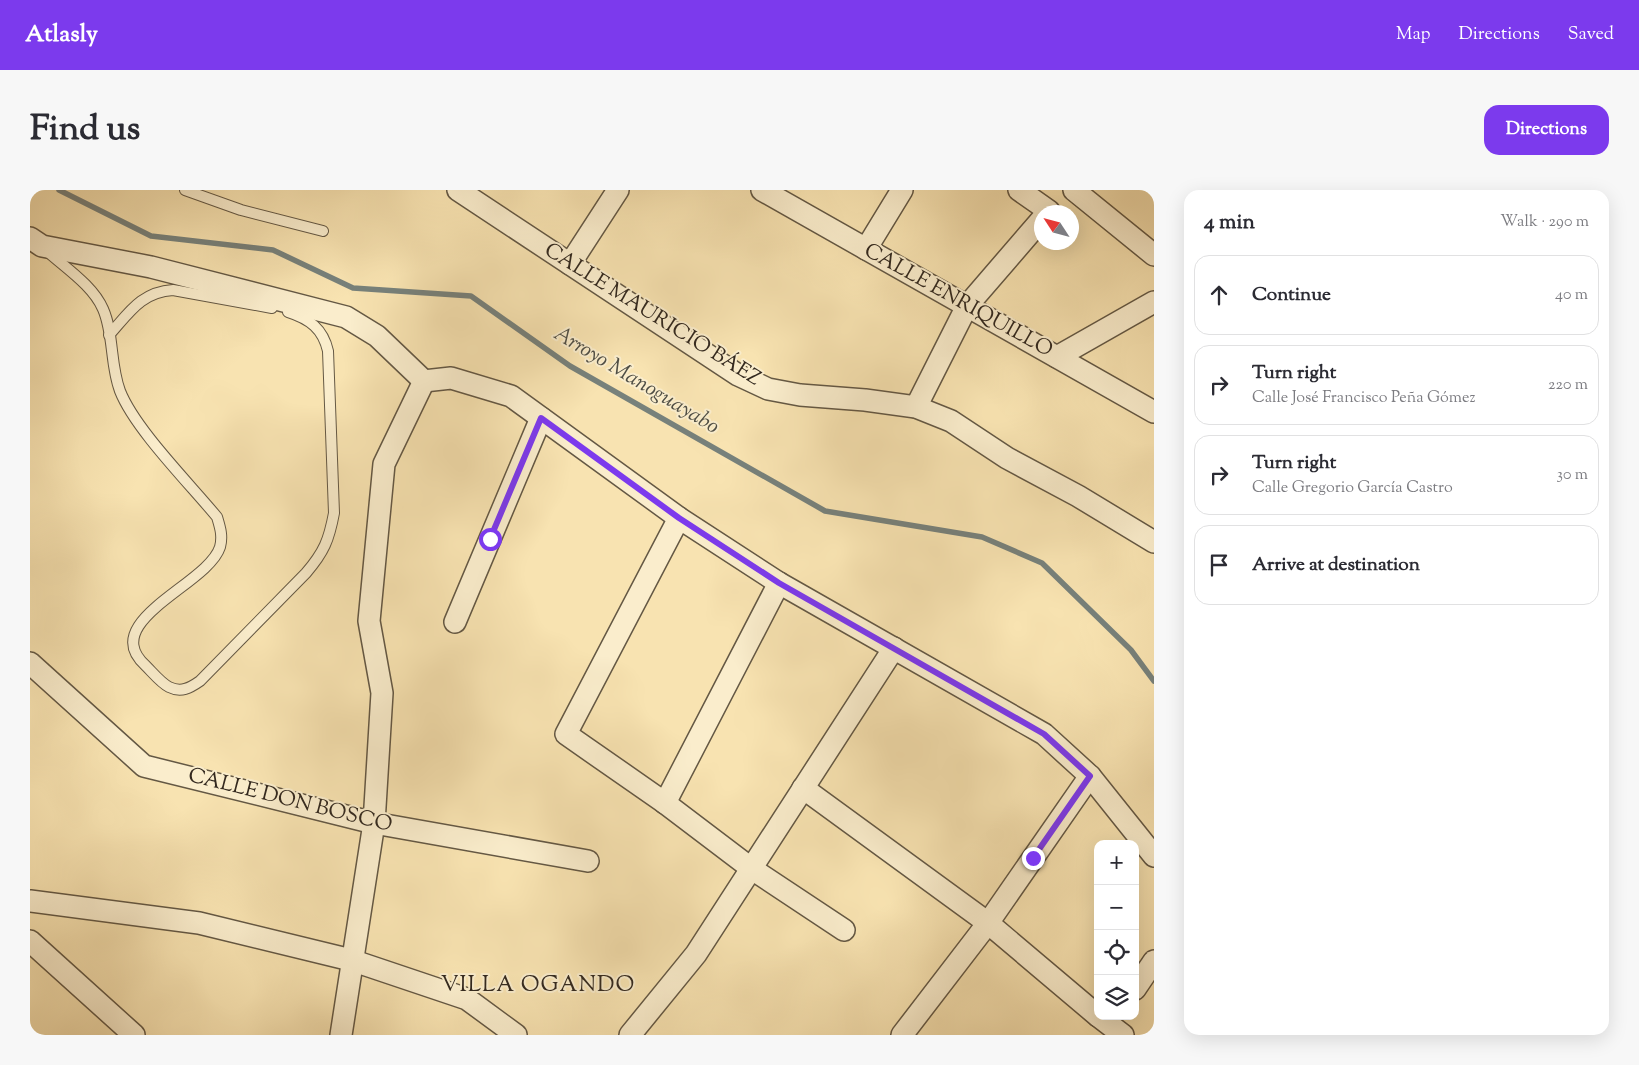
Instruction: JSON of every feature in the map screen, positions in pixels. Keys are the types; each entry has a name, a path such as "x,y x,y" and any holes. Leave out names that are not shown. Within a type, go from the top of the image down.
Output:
{"street":[{"name":"CALLE MAURICIO BÁEZ","path":"458,190 738,375 768,389 916,407 951,421 1007,458 1087,501 1154,542"},
{"path":"570,264 618,190"},
{"name":"CALLE ENRIQUILLO","path":"762,190 1154,412"},
{"path":"866,249 902,190"},
{"path":"1020,190 1036,205"},
{"path":"1052,205 1063,190"},
{"path":"1074,190 1154,255"},
{"path":"916,407 967,306 1034,228"},
{"path":"36,242 151,267 346,318 378,336 424,381"},
{"path":"1057,356 1154,302"},
{"path":"424,381 451,378 511,396 679,518 779,583 1044,734 1090,776 1154,856"},
{"path":"341,1035 351,960 374,823 382,693 369,621 384,464 424,381"},
{"path":"455,622 541,418"},
{"path":"679,518 566,734 665,803 752,869 844,930"},
{"path":"665,803 779,583"},
{"path":"630,1035 696,954 894,648"},
{"name":"CALLE DON BOSCO","path":"30,663 144,766 374,823 588,861"},
{"path":"902,1035 988,923 1090,776"},
{"path":"803,788 988,923 1108,1024"},
{"path":"30,901 199,923 351,960 467,999 516,1035"},
{"path":"30,940 134,1035"},
{"path":"1139,983 1154,961"}],"lane":[{"path":"185,190 241,210 323,231"},
{"path":"36,242 90,289 104,309 112,360 120,391 137,420 217,517 222,533 220,547 214,560 200,574 150,611 137,628 133,639 133,649 138,658 168,686 179,690 188,689 200,681 306,573 320,556 329,539 334,513 328,352 320,330 299,316 279,309 173,290 158,291 148,296 134,307 109,335"}],"waterway":[{"name":"Arroyo Manoguayabo","path":"59,190 151,236 273,250 353,288 471,296 570,366 825,511 982,537 1042,563 1131,650 1154,681"}],"district":[{"name":"VILLA OGANDO","path":"538,986"}],"route":[{"path":"490,539 541,418 679,518 779,583 1044,734 1090,776 1033,858"}]}
